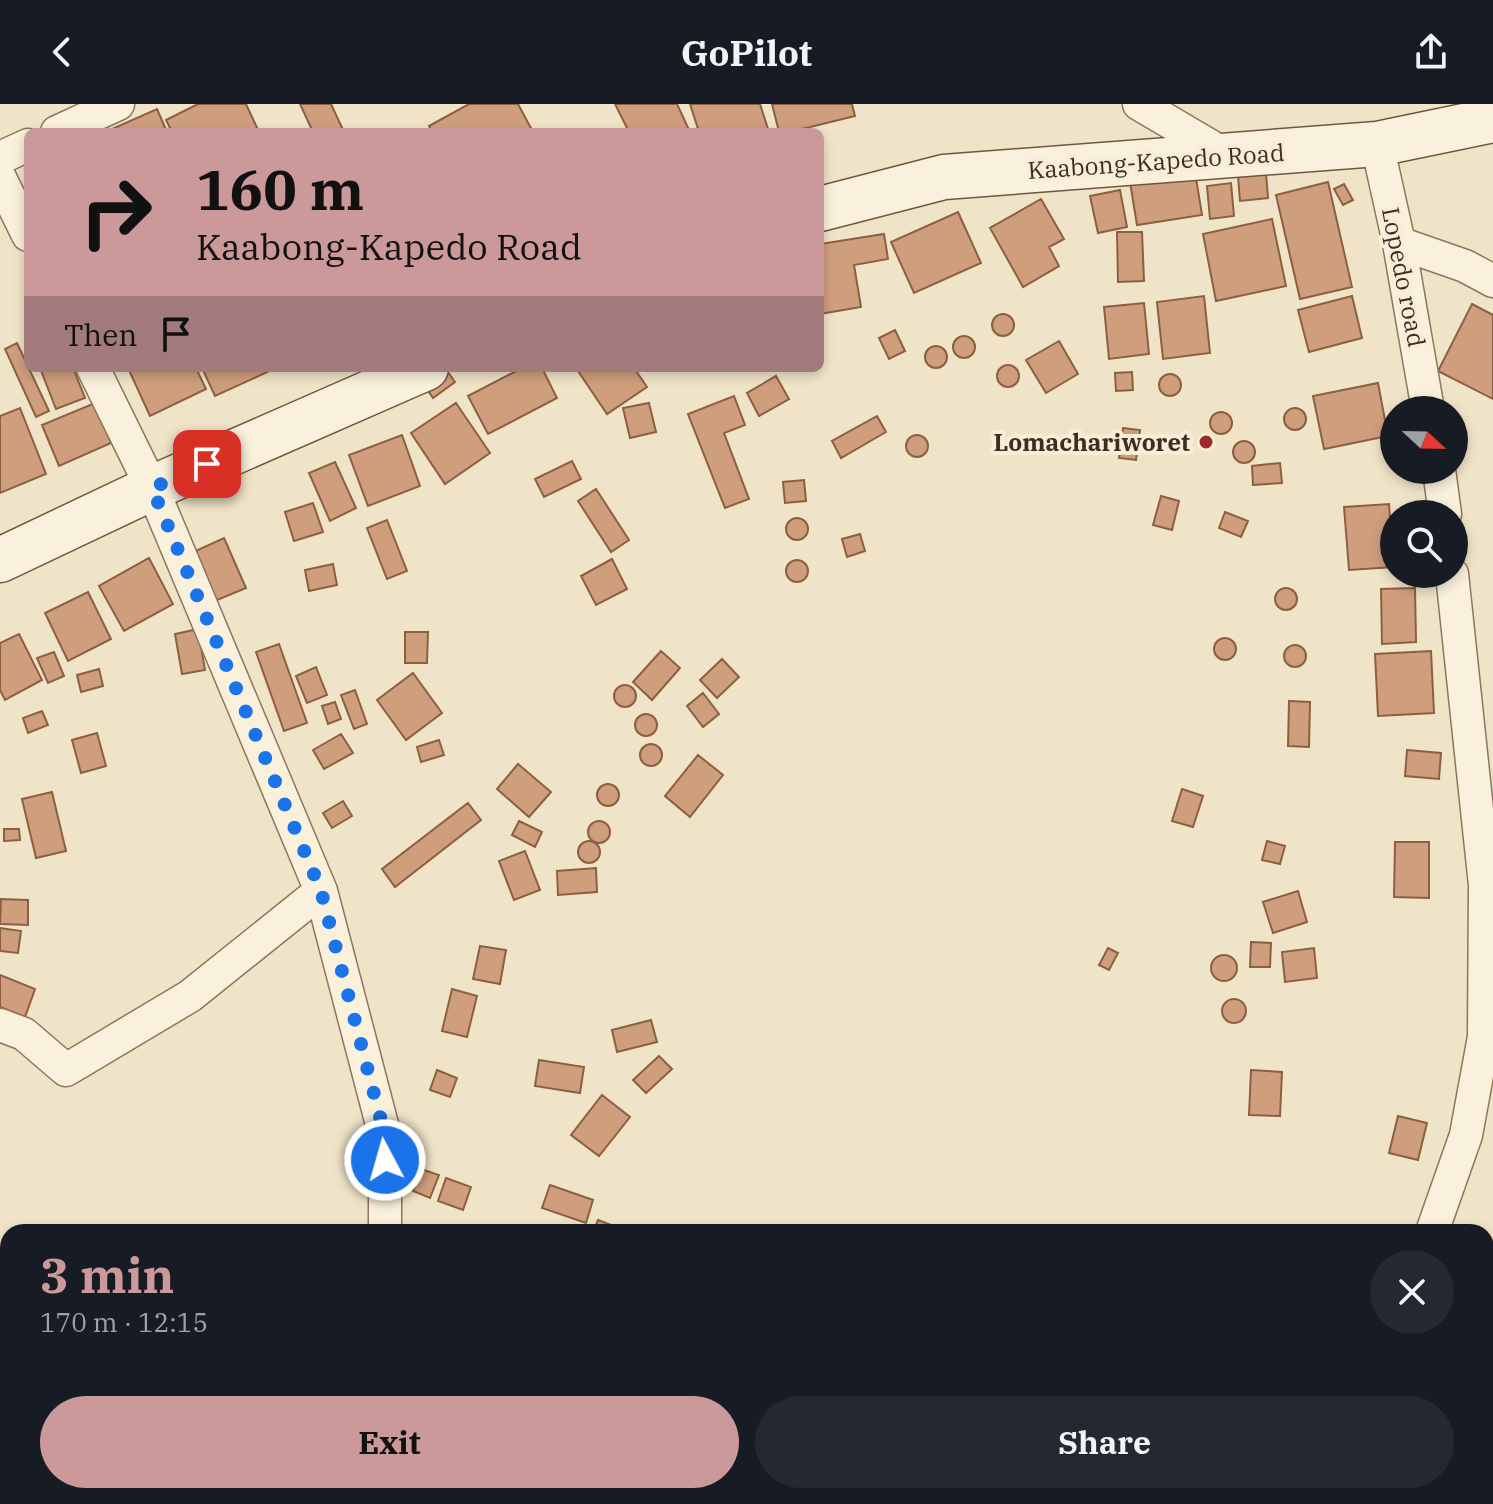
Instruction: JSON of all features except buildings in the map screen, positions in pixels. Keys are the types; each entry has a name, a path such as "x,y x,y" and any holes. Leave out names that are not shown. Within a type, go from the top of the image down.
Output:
{"main road":[{"name":"Kaabong-Kapedo Road","path":"824,208 944,177 1377,144 1493,120"},
{"path":"0,560 152,488 417,372"}],"street":[{"path":"66,128 118,104"},
{"path":"1139,104 1229,157"},
{"name":"Lopedo road","path":"1377,144 1399,243 1426,396"},
{"path":"0,158 24,147"},
{"path":"0,178 24,227"},
{"path":"1399,243 1465,266 1493,281"},
{"path":"95,372 152,488 321,891 385,1136 385,1224"},
{"path":"1435,1224 1466,1135 1484,1037 1485,885 1453,588"},
{"path":"0,1025 24,1034 66,1070 190,996 321,891"}],"place":[{"name":"Lomachariworet","path":"1206,442"}],"route":[{"path":"207,464 152,488 321,891 385,1136 385,1160"}]}
